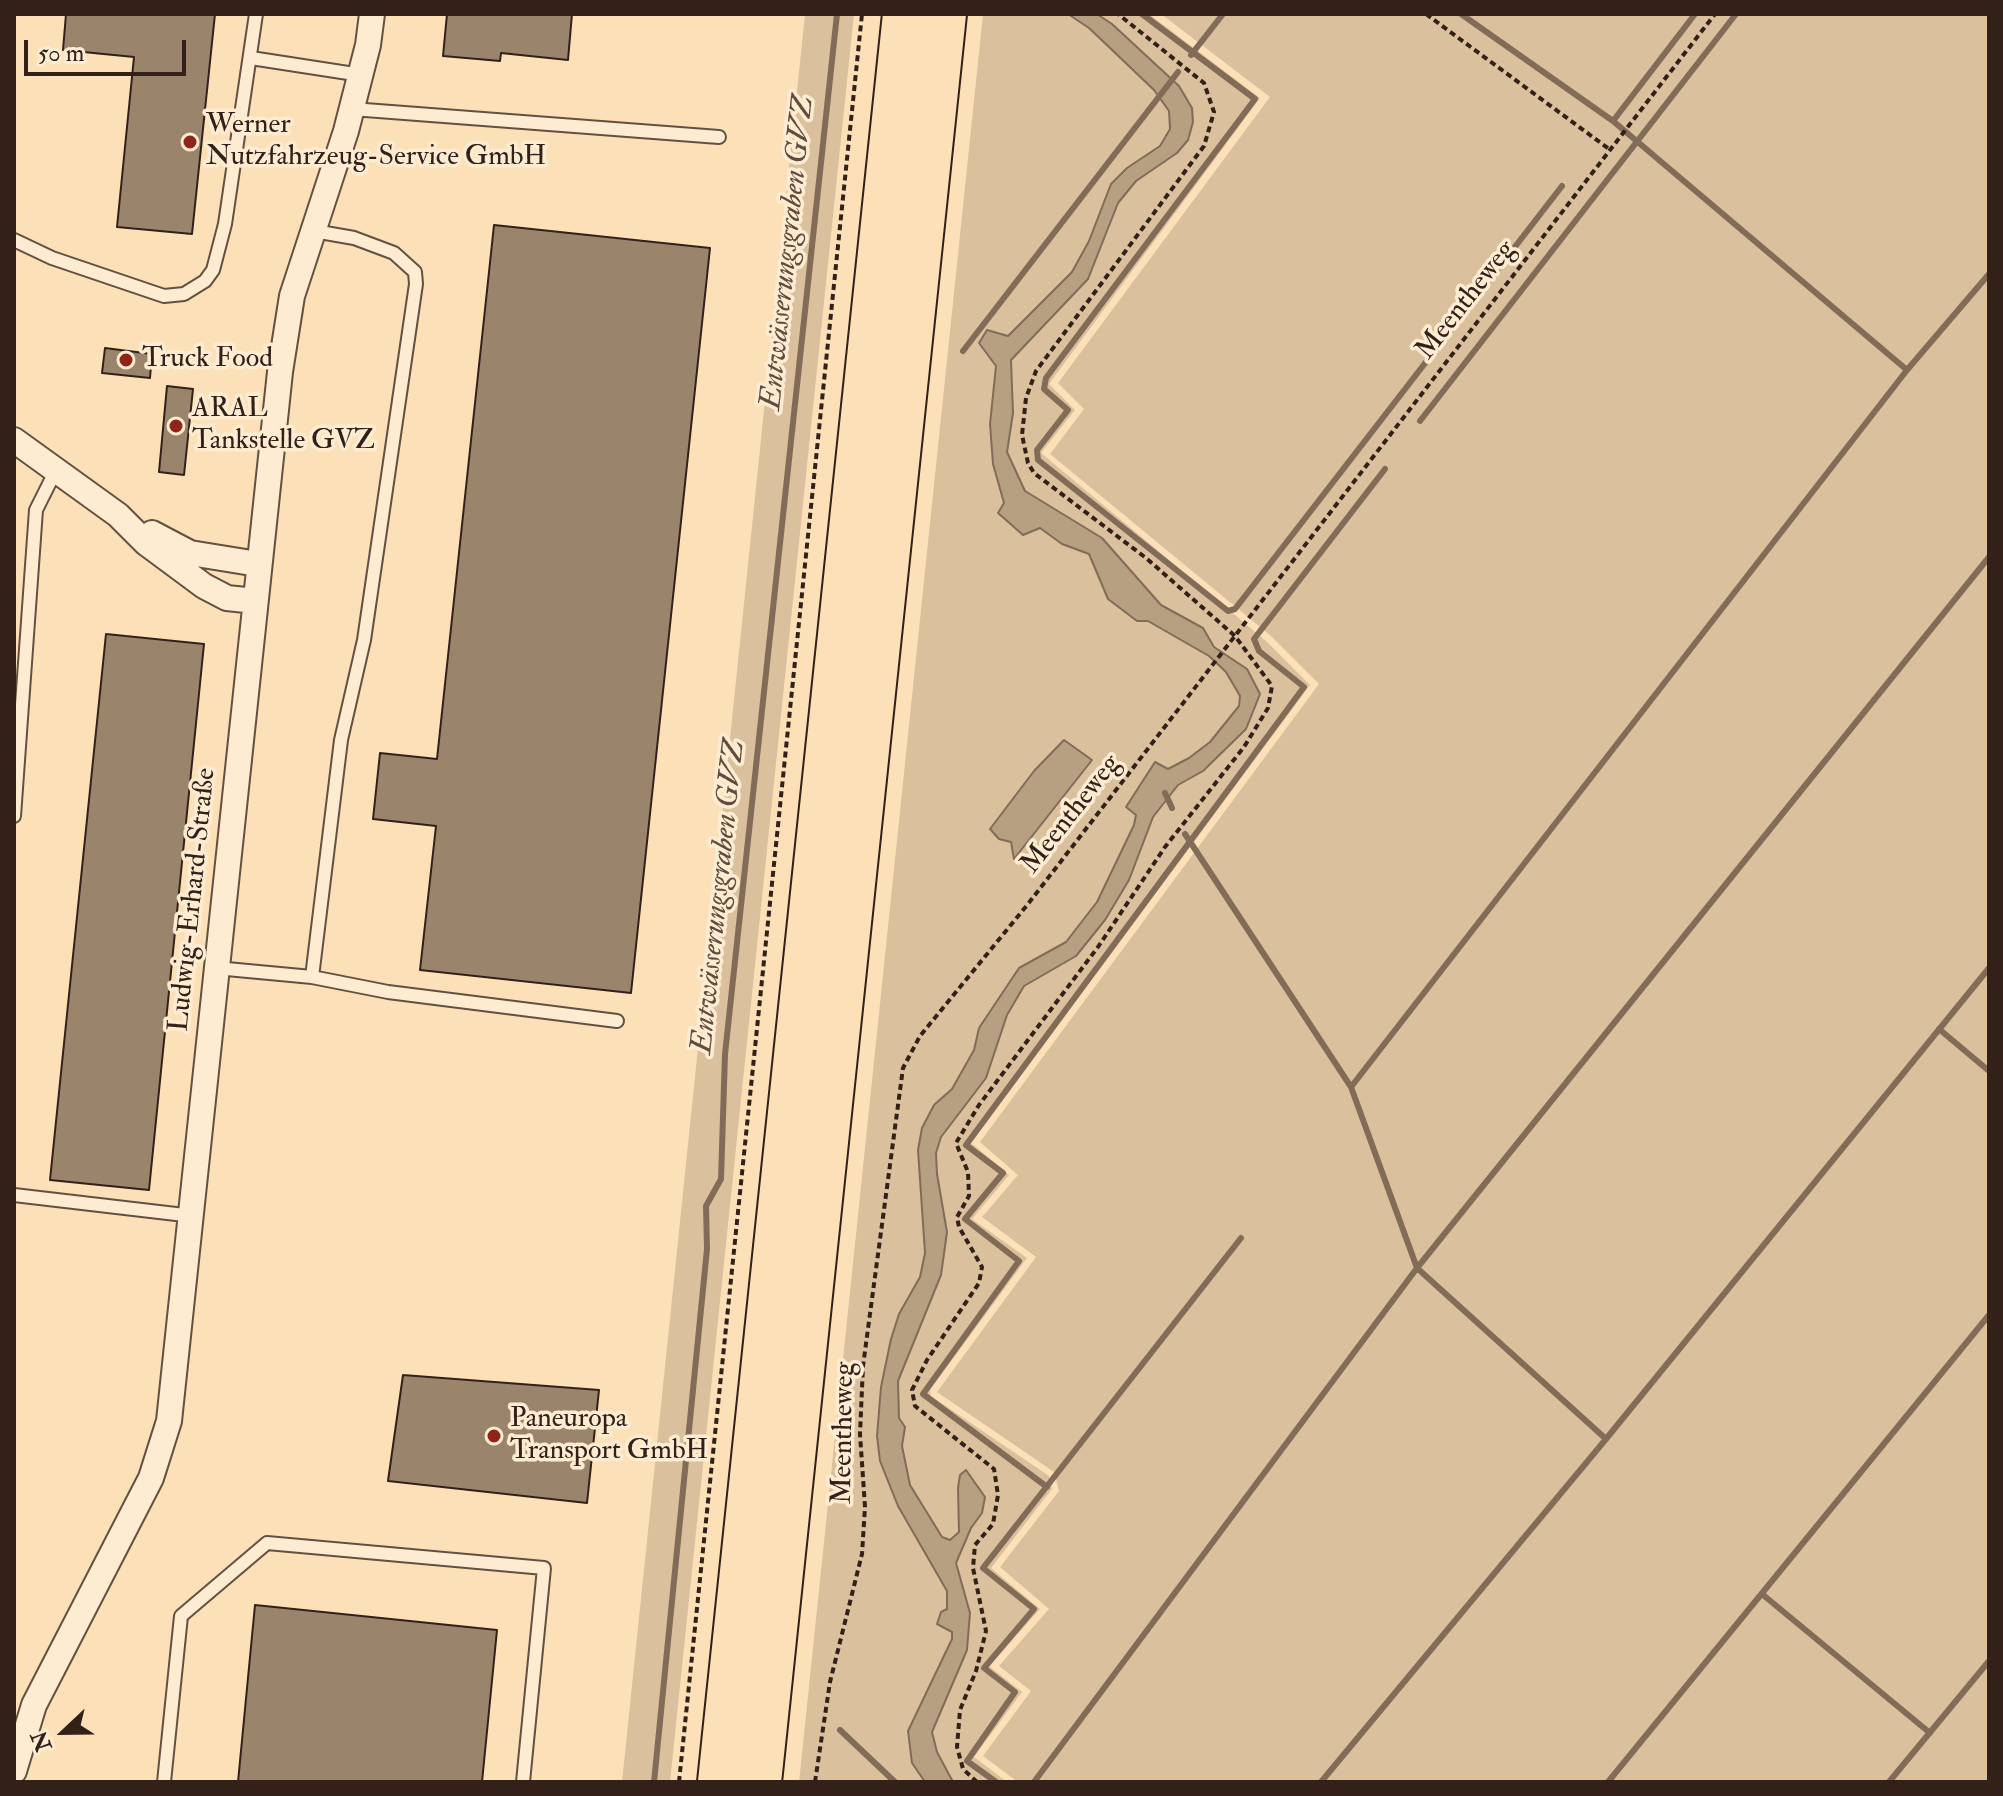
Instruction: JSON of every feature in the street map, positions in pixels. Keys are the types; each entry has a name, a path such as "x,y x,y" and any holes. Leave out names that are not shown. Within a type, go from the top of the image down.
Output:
{"highway":[{"path":"720,1782 905,14"},
{"path":"759,1782 944,14"}],"street":[{"name":"Ludwig-Erhard-Straße","path":"14,1771 34,1705 156,1464 169,1421 177,1369 216,968 280,372 292,296 352,109 372,14"},
{"path":"14,440 118,515 190,553 258,564"},
{"path":"118,515 146,543 204,586 227,598 255,601"}],"lane":[{"path":"14,240 52,258 164,296 184,294 205,281 213,270 225,224 256,14"},
{"path":"251,58 361,75"},
{"path":"352,109 719,137"},
{"path":"312,977 341,740 364,640 416,284 415,272 394,253 354,238 314,231"},
{"path":"14,816 36,510 56,470"},
{"path":"216,968 312,977 388,992 617,1021"},
{"path":"14,1195 193,1216"},
{"path":"164,1782 181,1616 267,1543 544,1568 523,1782"}],"path":[{"path":"679,1782 862,14"},
{"path":"977,1782 963,1769 957,1747 960,1710 976,1671 986,1631 973,1568 975,1545 993,1524 998,1495 994,1469 915,1406 912,1390 927,1360 979,1283 982,1267 959,1227 957,1217 969,1196 968,1172 956,1143 979,1105 1098,947 1165,847 1244,747 1268,708 1272,686 1235,636 1146,558 1034,473 1022,435 1026,398 1036,371 1204,146 1214,112 1204,83 1118,14"},
{"path":"1426,14 1609,149"},
{"name":"Meentheweg","path":"815,1782 830,1682 862,1554 865,1507 860,1434 863,1366 903,1068 920,1036 985,959 1715,14"}],"shaded area":[{"path":"805,14 854,14 670,1782 622,1782"},
{"path":"983,14 1149,14 1260,98 1049,384 1075,410 1041,453 1266,641 1310,685 971,1143 1009,1175 972,1219 1027,1258 930,1390 931,1396 1049,1476 1052,1489 991,1568 1040,1609 989,1666 1022,1692 974,1757 1007,1782 799,1782"},
{"path":"1068,14 1097,14 1112,24 1179,86 1192,108 1193,122 1188,140 1177,153 1136,181 1118,203 1088,279 1011,360 1013,413 1007,452 1025,491 1102,538 1161,605 1203,628 1214,647 1247,669 1260,694 1246,729 1203,771 1178,785 1153,817 1129,880 1105,920 1076,956 1024,986 1007,1015 986,1078 941,1137 936,1153 947,1232 941,1275 898,1381 899,1418 905,1427 902,1446 910,1485 942,1537 950,1540 959,1532 960,1475 966,1470 985,1497 982,1513 971,1528 956,1563 970,1613 967,1650 932,1732 937,1752 953,1782 925,1782 912,1763 908,1731 952,1639 952,1632 937,1624 941,1612 947,1609 947,1591 898,1506 880,1461 877,1436 881,1387 891,1339 899,1314 920,1277 925,1253 918,1150 922,1128 934,1105 952,1089 974,1050 979,1028 1019,968 1066,942 1097,902 1134,825 1136,815 1126,807 1155,762 1168,769 1210,742 1239,706 1240,696 1226,672 1209,656 1148,621 1137,621 1108,599 1089,554 1062,544 1040,528 1023,535 998,513 1004,503 993,464 990,424 996,366 979,343 987,330 1008,336 1072,272 1089,241 1111,184 1127,168 1160,146 1170,129 1169,111 1154,90 1089,28"},
{"path":"1161,14 1989,14 1989,1782 1018,1782 983,1756 1031,1691 999,1666 1049,1609 1000,1567 1059,1491 1054,1472 937,1392 1036,1257 982,1217 1018,1175 980,1142 1319,684 1271,636 1050,454 1084,409 1058,383 1270,97"},
{"path":"1064,740 1092,760 1014,859 1011,842 999,839 990,829 1034,771"}],"building":[{"path":"66,14 215,14 192,234 117,227 134,57 63,50"},
{"path":"447,14 572,14 568,60 501,53 500,61 443,56"},
{"path":"494,225 710,248 631,993 420,970 436,826 373,819 380,753 437,759"},
{"path":"105,348 152,354 150,378 102,373"},
{"path":"167,386 193,389 184,475 159,472"},
{"path":"106,634 204,644 149,1190 50,1180"},
{"name":"Paneuropa Transport GmbH","path":"403,1375 599,1390 587,1503 388,1481"},
{"path":"255,1605 497,1630 482,1782 238,1782"}],"waterway":[{"name":"Entwässerungsgraben GVZ","path":"654,1782 707,1249 706,1206 721,1179 725,1054 837,14"},
{"path":"1142,14 1255,99 1046,378 1044,389 1068,410 1037,450 1038,460 1228,611 1235,609 1562,186"},
{"path":"1191,55 1223,14"},
{"path":"1461,14 1613,121 1907,370"},
{"path":"1613,121 1695,14"},
{"path":"1420,421 1736,14"},
{"path":"963,351 1178,72"},
{"path":"1351,1087 1907,370 1989,274"},
{"path":"1047,1487 923,1394 1019,1261 965,1219 1003,1173 966,1145 1304,687 1259,651 1254,639 1385,469"},
{"path":"1034,1782 1417,1268 1989,557"},
{"path":"1165,793 1172,808"},
{"path":"1185,834 1351,1087 1417,1268 1606,1439 1989,968"},
{"path":"1939,1029 1989,1071"},
{"path":"996,1782 967,1761 1015,1692 984,1668 1034,1609 983,1568 1241,1238"},
{"path":"1608,1782 1989,1315"},
{"path":"1321,1782 1606,1439"},
{"path":"1762,1594 1930,1733"},
{"path":"1889,1782 1989,1661"},
{"path":"840,1730 895,1782"}],"place":[{"name":"Werner Nutzfahrzeug-Service GmbH","path":"190,142"},
{"name":"Truck Food","path":"126,360"},
{"name":"ARAL Tankstelle GVZ","path":"176,426"},
{"name":"Paneuropa Transport GmbH","path":"494,1436"}]}
